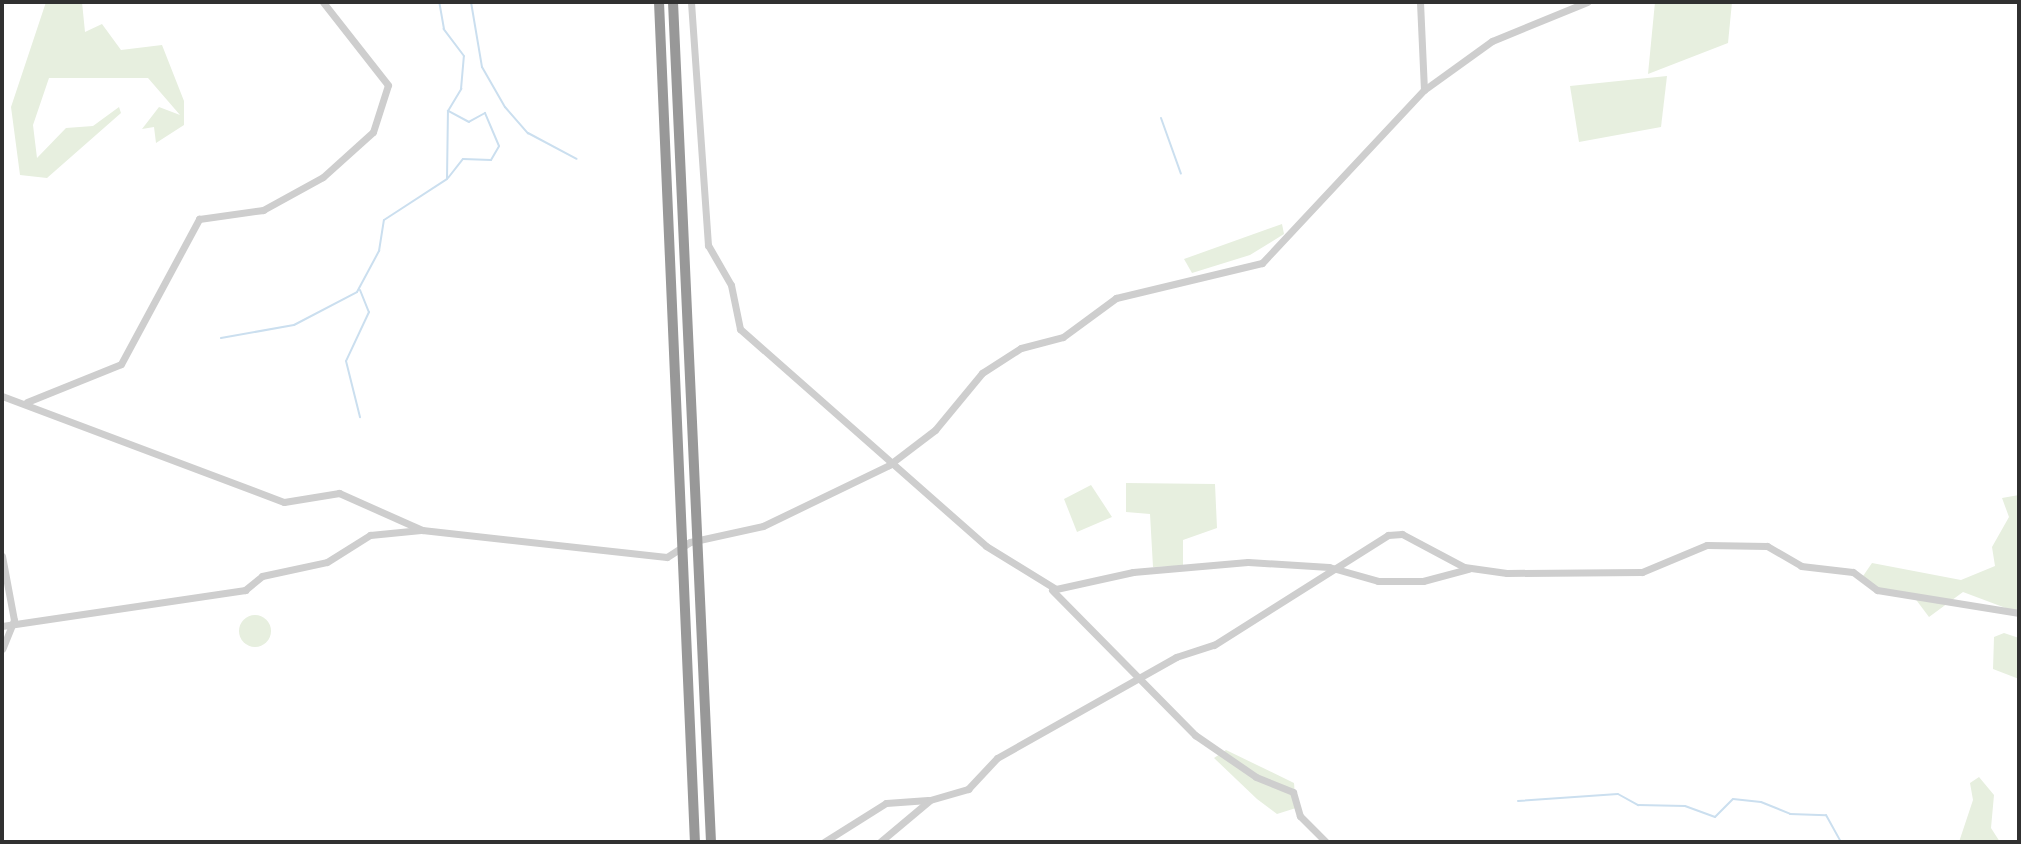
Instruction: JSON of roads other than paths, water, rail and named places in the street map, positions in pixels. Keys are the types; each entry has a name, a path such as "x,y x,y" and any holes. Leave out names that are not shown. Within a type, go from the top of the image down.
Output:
{"highway":[{"path":"659,2 695,842"},
{"path":"673,2 711,842"}],"street":[{"path":"25,402 121,364 199,219 263,210 323,177 373,132 388,85 323,2"},
{"path":"691,2 708,245 731,285 740,329 986,546 1079,610 1138,682 1222,757 1293,792 1300,816 1326,842"},
{"path":"1420,2 1424,90"},
{"path":"6,626 245,590 262,576 327,562 370,535 422,530 658,558 698,541 763,526 893,462 935,430 1005,356 1063,337 1116,298 1262,263 1424,90 1492,41 1587,2"},
{"path":"2,396 25,402 284,502 339,493 422,530"},
{"path":"824,842 886,803 930,800 968,789 997,758 1138,682 1176,657 1214,645 1378,537 1402,534 1468,569"},
{"path":"1050,589 1222,564 1329,567 1378,581 1423,581 1468,569 1642,572 1707,545 1767,546 1801,566 1853,572 1877,590 2019,613"},
{"path":"2,556 6,626 2,649"},
{"path":"880,842 930,800"}],"waterway":[{"path":"221,338 294,325 357,292 379,251 384,220 447,179 448,111 461,89 464,56 444,29 439,2"},
{"path":"471,2 482,67 505,107 528,133 577,159"},
{"path":"448,111 469,122 485,113 499,146 491,160 463,159 448,178"},
{"path":"1161,118 1181,174"},
{"path":"360,290 369,312 346,361 360,417"},
{"path":"1518,801 1618,794 1638,805 1685,806 1715,817 1733,799 1761,802 1790,814 1826,815 1841,842"}]}
